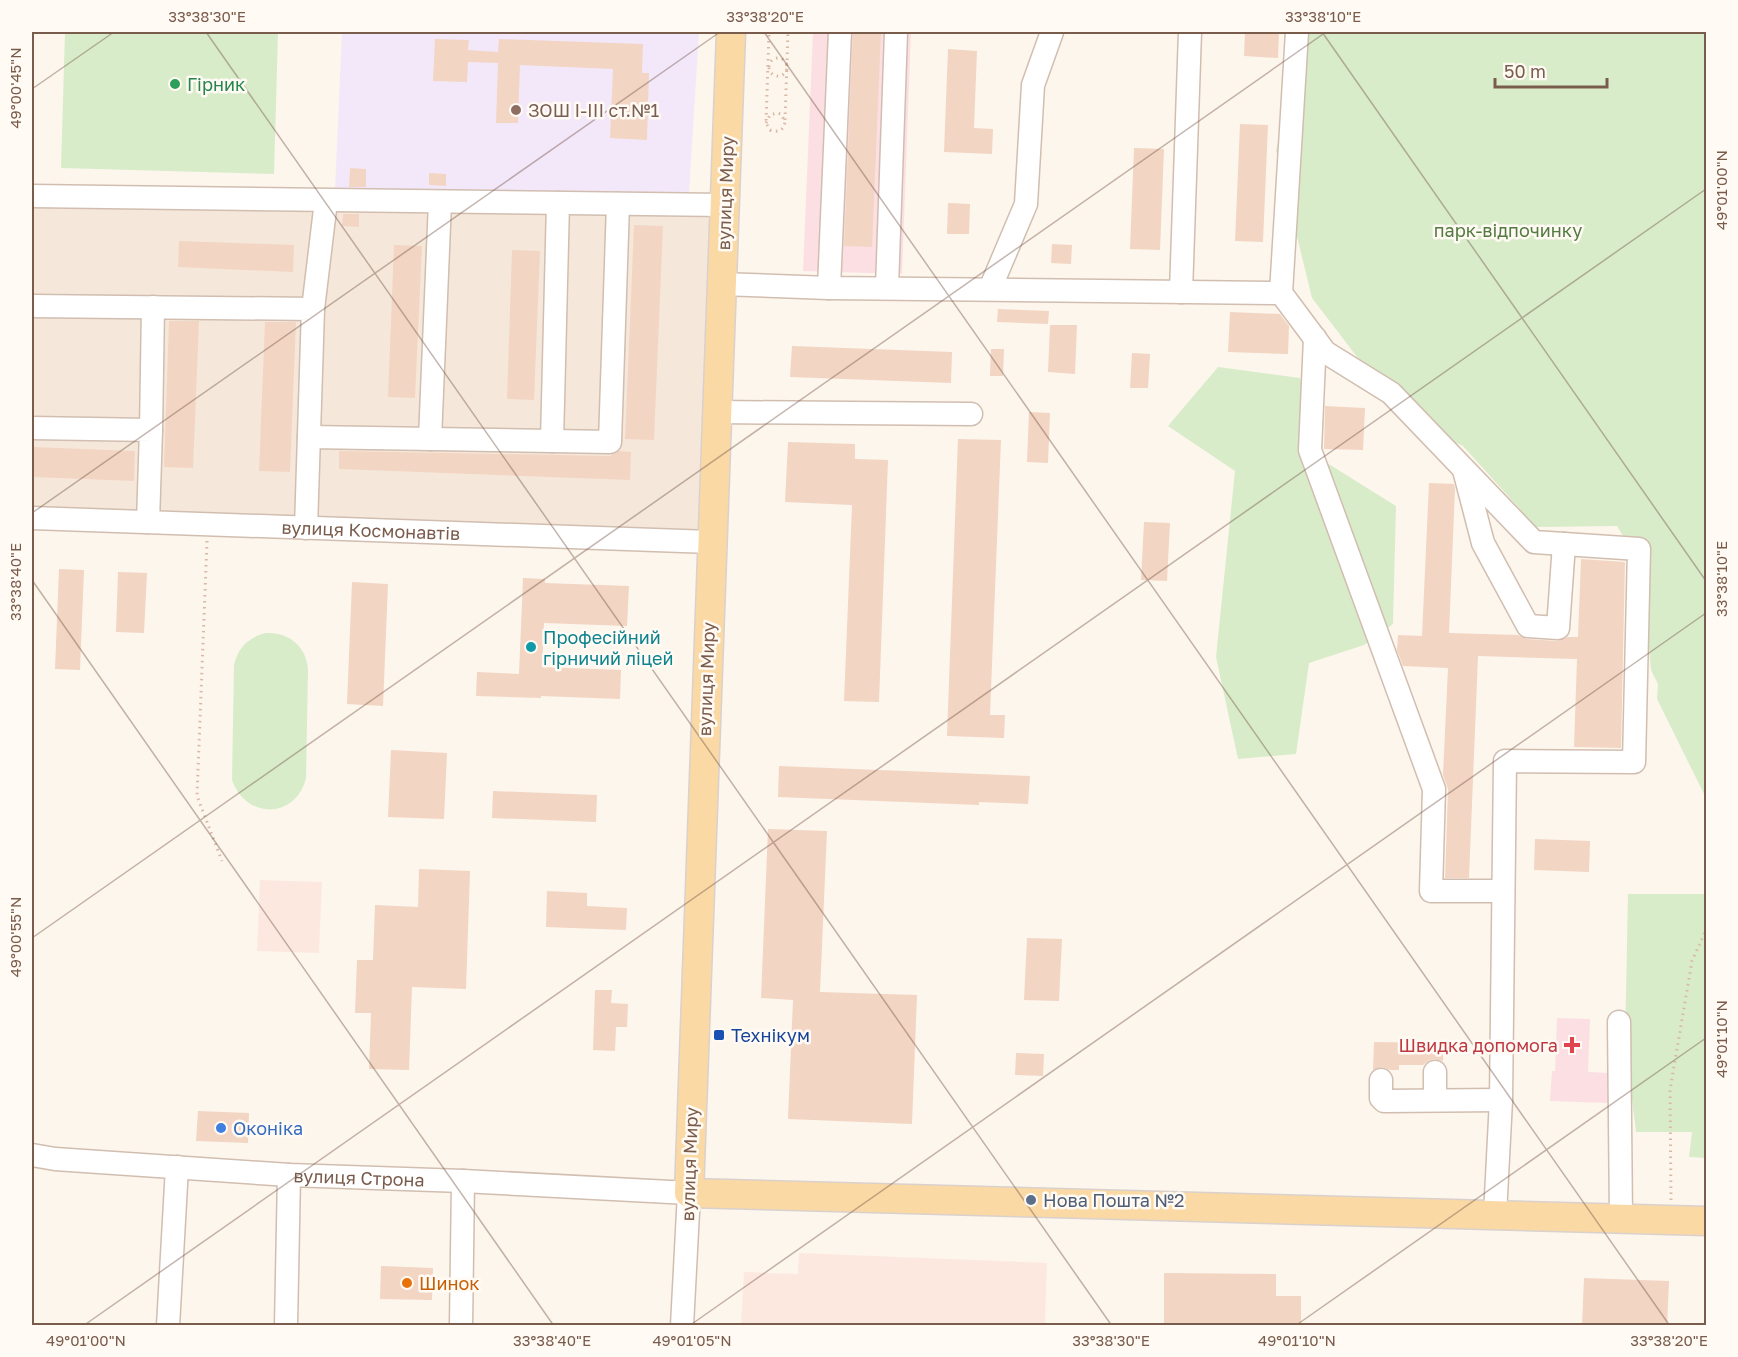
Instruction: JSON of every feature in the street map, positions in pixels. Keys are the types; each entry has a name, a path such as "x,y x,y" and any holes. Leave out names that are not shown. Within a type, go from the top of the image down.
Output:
{"main road":[{"name":"вулиця Миру","path":"688,1193 731,32"},
{"path":"688,1193 1707,1221"}],"street":[{"path":"829,288 840,32"},
{"path":"887,288 896,32"},
{"path":"990,289 1026,204 1033,85 1052,32"},
{"path":"1180,292 1190,32"},
{"path":"1297,32 1281,293 1325,352 1391,393 1533,542 1639,549 1634,762 1504,761 1501,1100 1496,1215"},
{"path":"32,196 724,205"},
{"path":"306,528 313,309 326,201"},
{"path":"430,439 440,202"},
{"path":"552,441 558,203"},
{"path":"309,437 610,442 618,204"},
{"path":"721,284 829,288 1281,293"},
{"path":"32,306 313,309"},
{"path":"148,522 153,308"},
{"path":"1315,338 1310,450 1434,789 1431,891 1502,891"},
{"path":"716,412 971,414"},
{"path":"32,428 151,430"},
{"path":"1464,469 1483,543 1528,626 1558,628 1564,544"},
{"name":"вулиця Космонавтів","path":"32,518 711,542"},
{"path":"1619,1022 1621,1218"},
{"path":"1435,1072 1435,1100"},
{"path":"1381,1080 1383,1100 1501,1100"},
{"name":"вулиця Строна","path":"32,1155 288,1175 463,1181 688,1193"},
{"path":"168,1326 177,1167"},
{"path":"286,1326 288,1175"},
{"path":"461,1326 463,1181"},
{"name":"вулиця Миру","path":"682,1326 688,1193"}],"path":[{"path":"769,32 766,123 770,130 778,131 785,126 788,32"},
{"path":"768,66 772,59 780,57 787,67"},
{"path":"768,66 771,74 775,76 783,74 787,67"},
{"path":"766,123 773,113 781,114 785,122"},
{"path":"207,524 197,796 222,861"},
{"path":"1671,1220 1670,1090 1692,961 1707,930"}],"shaded area":[{"name":"ЗОШ I-III ст.№1","path":"342,32 699,32 689,193 335,189"},
{"path":"813,32 911,32 902,274 803,271"},
{"path":"32,197 715,211 701,534 32,512"},
{"path":"260,880 322,882 319,953 257,951"},
{"name":"Швидка допомога","path":"1557,1018 1590,1019 1588,1072 1609,1073 1608,1103 1550,1101 1552,1071 1555,1071"},
{"path":"799,1253 1047,1263 1045,1325 741,1325 744,1272 798,1274"}],"green space":[{"path":"65,32 278,32 274,174 61,168"},
{"name":"парк-відпочинку","path":"1310,32 1706,32 1706,798 1657,699 1658,684 1651,670 1641,565 1617,526 1536,527 1463,446 1403,417 1312,298 1276,150"},
{"path":"1218,367 1300,378 1319,458 1396,506 1393,624 1364,645 1309,663 1296,754 1238,759 1216,657 1235,471 1168,426"},
{"path":"266,633 282,635 295,642 304,654 308,669 306,778 301,791 292,801 282,807 270,809 259,808 248,802 239,793 232,780 234,665 238,653 245,644 254,637"},
{"path":"1706,866 1706,1158 1689,1157 1692,1132 1636,1132 1625,1041 1628,894 1704,894"}],"building":[{"path":"853,32 881,32 872,247 844,246"},
{"path":"1245,32 1279,32 1278,58 1244,56"},
{"name":"ЗОШ I-III ст.№1","path":"435,39 469,40 468,50 498,52 499,39 643,44 642,73 649,73 647,140 610,138 613,69 520,65 518,123 496,123 498,63 468,62 467,82 433,81"},
{"path":"948,49 977,51 974,128 993,129 992,154 944,152"},
{"path":"1240,124 1268,125 1263,242 1235,241"},
{"path":"1134,148 1164,149 1160,250 1130,249"},
{"path":"350,168 366,169 366,187 349,187"},
{"path":"429,173 446,174 446,186 429,185"},
{"path":"948,203 970,204 969,234 947,234"},
{"path":"343,214 359,214 359,227 342,226"},
{"path":"634,225 663,226 654,440 625,439"},
{"path":"179,241 294,245 293,272 178,267"},
{"path":"1052,244 1072,245 1071,264 1051,263"},
{"path":"394,245 422,246 415,398 388,397"},
{"path":"512,250 540,251 534,400 507,399"},
{"path":"998,309 1049,311 1048,324 997,322"},
{"path":"1230,312 1280,314 1289,326 1288,354 1228,352"},
{"path":"169,321 199,321 193,468 164,467"},
{"path":"265,322 296,322 290,472 259,471"},
{"path":"1050,325 1077,325 1075,374 1048,372"},
{"path":"792,346 952,352 951,383 790,377"},
{"path":"991,349 1004,349 1003,376 990,376"},
{"path":"1132,353 1150,354 1148,388 1130,388"},
{"path":"1325,406 1365,408 1363,450 1324,449"},
{"path":"1029,412 1050,413 1048,463 1027,462"},
{"path":"958,439 1001,440 990,715 1005,715 1004,738 947,736"},
{"path":"788,442 855,444 855,459 888,460 879,702 844,701 852,505 785,502"},
{"path":"32,447 135,451 134,481 32,477"},
{"path":"339,451 610,456 619,451 631,452 630,480 339,469"},
{"path":"1429,483 1454,484 1455,489 1449,633 1518,635 1527,639 1557,641 1568,637 1578,637 1581,559 1625,562 1621,748 1574,747 1577,659 1478,656 1469,878 1445,878 1448,789 1443,775 1448,668 1403,666 1397,650 1398,635 1422,636"},
{"path":"1144,522 1170,523 1167,581 1141,580"},
{"path":"59,569 84,570 80,670 55,669"},
{"path":"118,572 147,573 144,633 116,632"},
{"name":"Професійний гірничий ліцей","path":"523,578 545,579 545,583 629,586 627,626 544,623 542,667 621,670 620,699 476,696 477,672 519,674"},
{"path":"352,582 388,584 383,706 347,704"},
{"path":"391,750 447,753 444,819 388,817"},
{"path":"779,766 1030,776 1028,804 979,802 979,805 778,797"},
{"path":"493,791 597,795 596,822 492,818"},
{"path":"768,829 827,831 820,992 917,995 912,1124 788,1119 793,1000 761,998"},
{"path":"1535,839 1590,841 1589,872 1534,870"},
{"path":"419,869 470,871 466,989 412,987 409,1070 369,1069 371,1013 355,1013 357,960 373,960 375,905 418,907"},
{"path":"547,891 587,893 587,906 627,908 626,930 546,927"},
{"path":"1027,938 1062,939 1059,1001 1024,1000"},
{"path":"595,990 612,990 611,1003 628,1004 627,1027 616,1027 615,1051 593,1050"},
{"path":"1374,1042 1443,1043 1443,1061 1434,1059 1423,1065 1399,1065 1399,1070 1382,1067 1373,1070"},
{"path":"1016,1053 1044,1054 1043,1076 1015,1075"},
{"path":"198,1111 249,1113 248,1143 196,1141"},
{"name":"Шинок","path":"381,1266 433,1268 432,1300 380,1299"},
{"path":"1164,1273 1276,1274 1276,1296 1301,1296 1301,1326 1164,1326"},
{"path":"1584,1278 1669,1281 1667,1326 1582,1326"}],"place":[{"name":"Гірник","path":"175,84"},
{"name":"ЗОШ I-III ст.№1","path":"516,110"},
{"name":"Професійний гірничий ліцей","path":"531,647"},
{"name":"Технікум","path":"719,1035"},
{"name":"Швидка допомога","path":"1572,1045"},
{"name":"Оконіка","path":"221,1128"},
{"name":"Нова Пошта №2","path":"1031,1200"},
{"name":"Шинок","path":"407,1283"}]}
